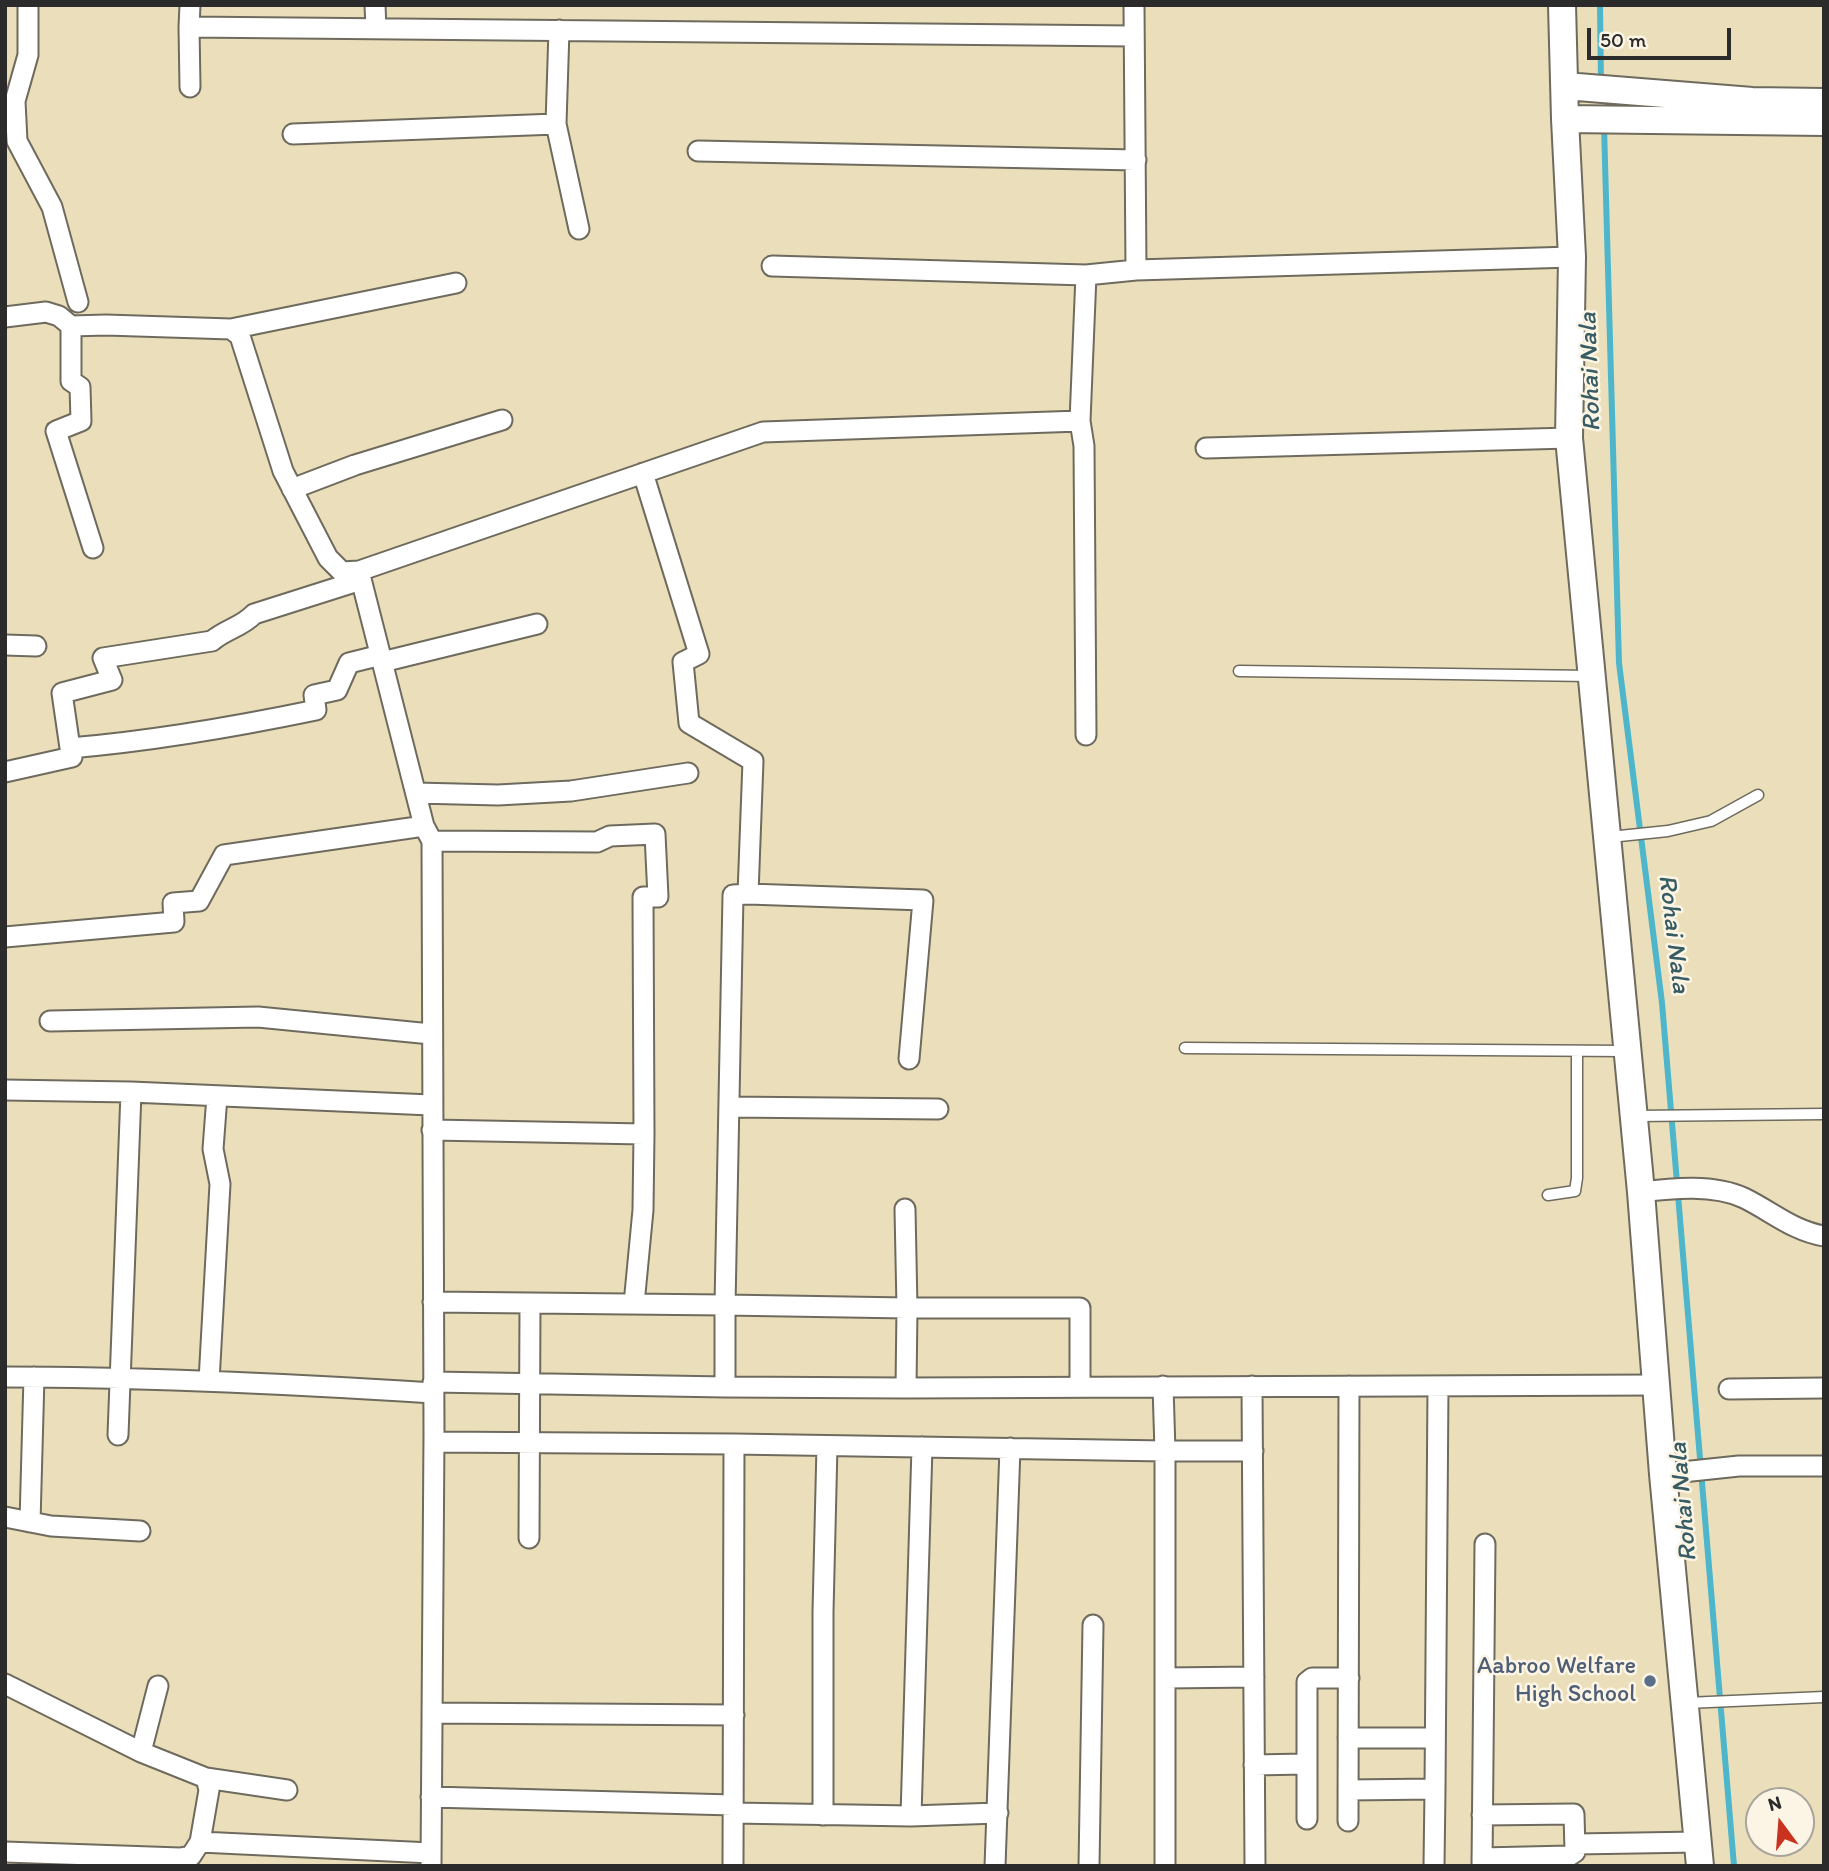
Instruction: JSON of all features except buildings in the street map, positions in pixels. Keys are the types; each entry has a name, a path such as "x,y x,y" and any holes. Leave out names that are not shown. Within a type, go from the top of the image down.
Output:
{"street":[{"path":"28,5 28,55 15,101 11,142 51,207 78,302"},
{"path":"190,5 190,88"},
{"path":"375,5 376,29"},
{"path":"1134,5 1136,270"},
{"path":"1562,5 1576,86 1569,438 1591,676 1611,837 1626,1051 1650,1191 1657,1385 1669,1473 1699,1854 1575,1844"},
{"path":"189,27 1134,36"},
{"path":"559,30 556,124 579,229"},
{"path":"1576,86 1645,91 1707,108 1824,122"},
{"path":"1574,119 1645,119 1752,101 1824,102"},
{"path":"293,134 556,124"},
{"path":"698,151 1136,160"},
{"path":"772,266 1086,275 1136,270 1572,257"},
{"path":"1086,275 1080,421 1084,446 1086,735"},
{"path":"5,317 46,312 59,316 71,326 231,329 456,283"},
{"path":"71,326 71,380 80,387 81,421 56,431 93,548"},
{"path":"231,329 240,336 283,471 328,558 342,572 360,575"},
{"path":"292,489 355,465 502,420"},
{"path":"5,772 72,757 62,693 112,680 103,658 212,641 221,633 244,625 254,614 763,432 1080,421"},
{"path":"1206,448 1569,438"},
{"path":"643,473 699,653 683,662 690,723 754,761 748,894"},
{"path":"5,1852 180,1858 197,1853 431,1859 433,1302 428,833 360,575"},
{"path":"70,748 145,741 242,726 316,710 314,695 337,690 349,663 382,659 537,624"},
{"path":"5,645 36,646"},
{"path":"416,793 498,795 571,791 688,773"},
{"path":"5,937 174,922 173,902 199,901 224,855 428,833 597,842 610,836 655,834 657,897 643,897 643,1210 634,1304"},
{"path":"725,1387 733,895 923,900 909,1059"},
{"path":"50,1021 258,1017 431,1034"},
{"path":"5,1090 131,1092 431,1105"},
{"path":"118,1435 131,1092"},
{"path":"209,1381 220,1184 213,1149 217,1096"},
{"path":"729,1107 938,1109"},
{"path":"432,1130 644,1133"},
{"path":"1650,1191 1706,1189 1743,1198 1787,1223 1824,1236"},
{"path":"905,1209 906,1388"},
{"path":"433,1302 1080,1308 1080,1386"},
{"path":"529,1538 530,1303"},
{"path":"5,1377 120,1377 433,1387 529,1384 906,1388 1657,1385"},
{"path":"30,1522 34,1377"},
{"path":"1434,1866 1438,1385"},
{"path":"1163,1386 1165,1866"},
{"path":"1252,1386 1255,1866"},
{"path":"1348,1821 1349,1386"},
{"path":"1729,1389 1824,1388"},
{"path":"433,1442 1253,1451"},
{"path":"733,1866 734,1444"},
{"path":"823,1815 823,1612 827,1446"},
{"path":"911,1816 922,1447"},
{"path":"995,1866 1010,1448"},
{"path":"1669,1473 1722,1468 1824,1466"},
{"path":"5,1517 51,1527 140,1531"},
{"path":"1482,1815 1574,1814 1575,1852 1569,1856 1482,1862 1482,1815 1485,1544"},
{"path":"1089,1866 1093,1625"},
{"path":"1165,1678 1254,1677"},
{"path":"1307,1819 1307,1682 1312,1678 1349,1678"},
{"path":"5,1684 141,1752 206,1778 287,1790"},
{"path":"141,1752 158,1686"},
{"path":"432,1713 734,1715"},
{"path":"1348,1738 1435,1738"},
{"path":"1254,1765 1306,1764"},
{"path":"197,1853 209,1790 206,1778"},
{"path":"1348,1790 1435,1789"},
{"path":"431,1797 823,1815 998,1813"}],"lane":[{"path":"1239,671 1591,676"},
{"path":"1611,837 1668,831 1711,821 1758,795"},
{"path":"1185,1048 1626,1051"},
{"path":"1548,1195 1575,1191 1577,1052"},
{"path":"1637,1116 1824,1114"},
{"path":"1688,1703 1824,1697"}],"waterway":[{"name":"Rohai Nala","path":"1600,5 1601,84"},
{"name":"Rohai Nala","path":"1604,126 1619,663 1662,1003 1734,1866"}],"place":[{"name":"Aabroo Welfare High School","path":"1650,1681"}]}
